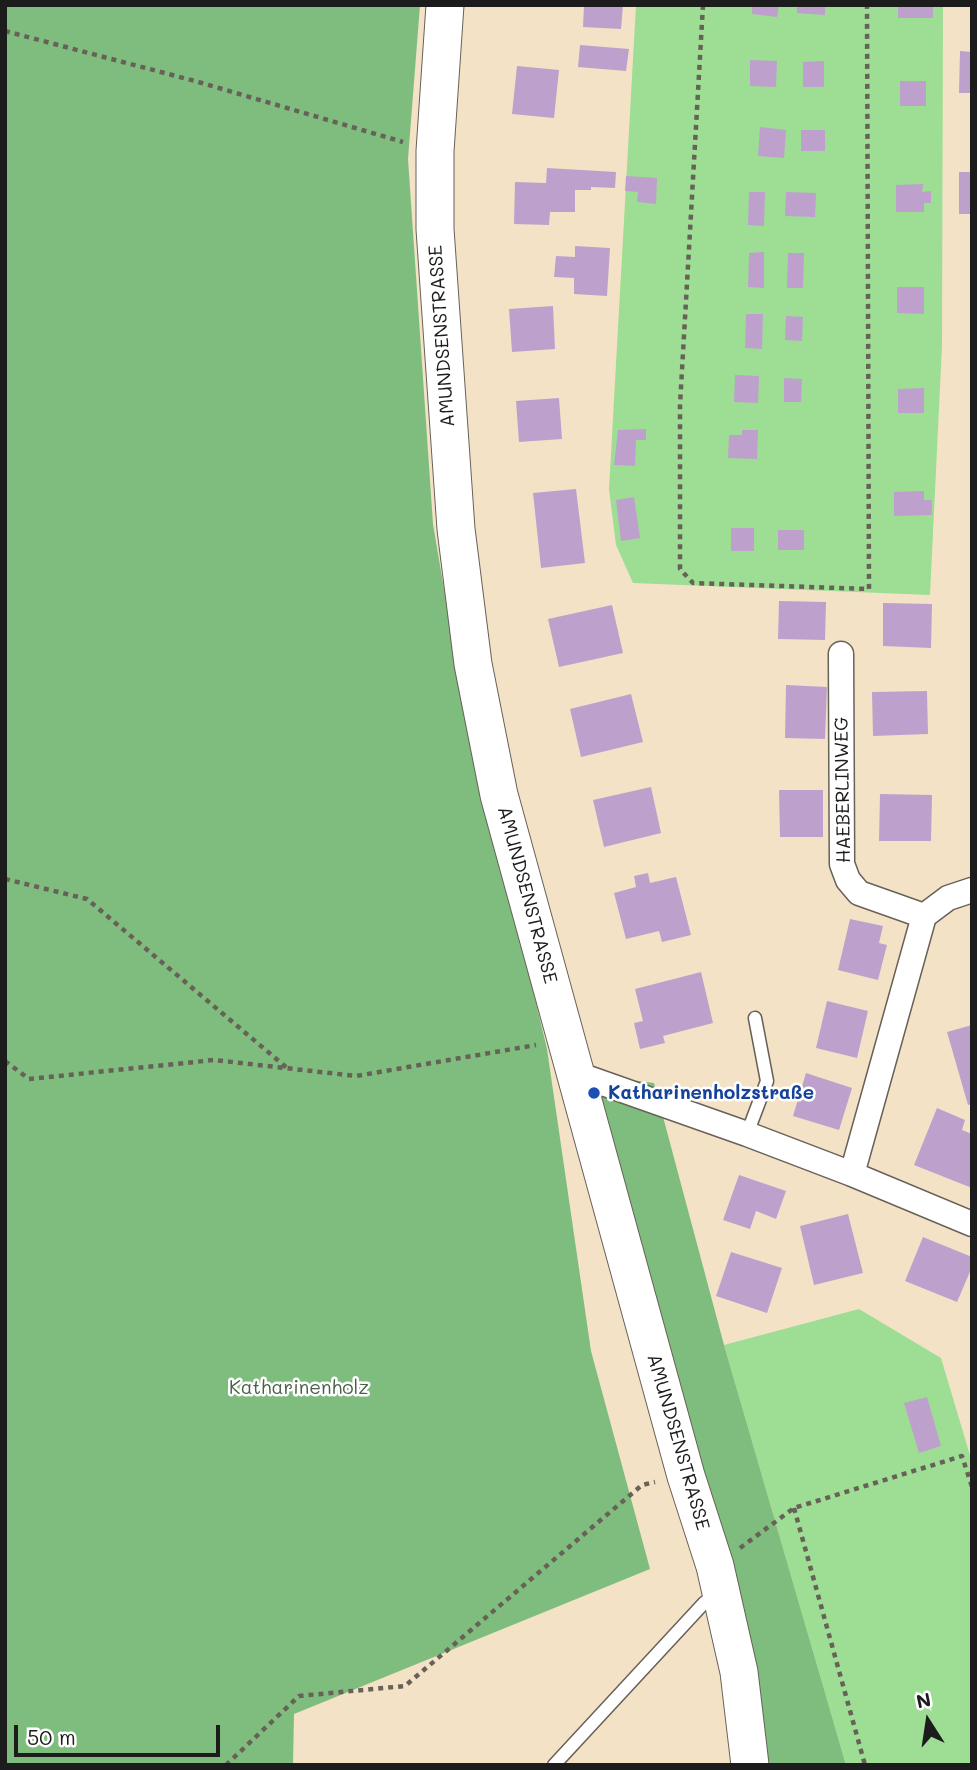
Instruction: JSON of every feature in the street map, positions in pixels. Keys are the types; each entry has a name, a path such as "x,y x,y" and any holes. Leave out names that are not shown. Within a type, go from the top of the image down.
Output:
{"street":[{"name":"AMUNDSENSTRASSE","path":"445,5 435,151 435,229 455,516 473,664 499,795 686,1476 717,1579 739,1672 750,1765"},
{"name":"HAEBERLINWEG","path":"841,654 842,864 848,880 859,893 924,916"},
{"path":"852,1174 924,916 948,898 972,890"},
{"path":"570,1056 747,1134 972,1224"}],"lane":[{"path":"747,1134 767,1081 755,1018"},
{"path":"554,1765 704,1603 717,1579"}],"path":[{"path":"703,5 680,405 680,569 693,583 869,589 867,5"},
{"path":"5,31 195,81 435,151"},
{"path":"5,879 87,899 288,1069"},
{"path":"5,1061 29,1079 214,1059 356,1076 570,1056"},
{"path":"717,1579 794,1508 962,1456 972,1487"},
{"path":"226,1765 299,1696 405,1686 642,1485 686,1476"},
{"path":"794,1508 865,1765"}],"green space":[{"name":"Katharinenholz","path":"5,5 420,5 408,159 433,524 459,678 547,1049 591,1351 650,1569 294,1714 293,1765 5,1765"},
{"path":"636,5 943,5 942,346 930,595 633,583 616,545 609,489"},
{"path":"574,1073 654,1083 724,1345 846,1765 750,1765"},
{"path":"859,1309 941,1358 972,1462 972,1765 846,1765 724,1345"}],"building":[{"path":"584,5 623,5 621,29 583,27"},
{"path":"752,5 779,5 777,17 752,14"},
{"path":"797,5 825,5 825,15 797,13"},
{"path":"898,5 933,5 933,18 898,18"},
{"path":"580,45 629,49 626,71 578,67"},
{"path":"960,51 972,52 972,93 959,93"},
{"path":"750,60 777,61 776,87 750,86"},
{"path":"824,61 824,87 803,87 803,62"},
{"path":"517,66 559,70 554,118 512,114"},
{"path":"900,81 926,81 926,106 900,106"},
{"path":"760,127 786,130 784,158 758,156"},
{"path":"801,130 825,130 825,151 801,151"},
{"path":"547,168 616,172 615,188 591,187 591,190 575,190 575,212 550,212 549,225 514,224 515,182 546,183"},
{"path":"959,172 972,172 972,214 959,214"},
{"path":"626,176 657,178 656,204 637,202 638,192 625,191"},
{"path":"923,184 922,192 931,191 931,203 924,203 924,212 896,212 896,185"},
{"path":"749,192 765,192 764,226 748,225"},
{"path":"786,192 816,193 815,217 785,216"},
{"path":"575,246 610,248 607,296 574,294 574,278 554,277 556,256 575,257"},
{"path":"764,252 764,288 748,287 749,253"},
{"path":"788,253 804,253 803,288 787,288"},
{"path":"897,287 924,287 924,314 897,313"},
{"path":"553,306 555,349 512,352 509,309"},
{"path":"746,314 763,314 762,349 745,348"},
{"path":"786,316 803,317 802,341 785,340"},
{"path":"735,375 759,376 758,403 734,402"},
{"path":"784,378 802,379 801,402 784,402"},
{"path":"924,388 924,413 898,413 898,389"},
{"path":"559,398 562,439 519,442 516,401"},
{"path":"646,429 646,440 636,440 635,466 614,465 618,430"},
{"path":"742,430 758,430 757,459 728,458 729,435 742,435"},
{"path":"576,489 585,563 541,568 533,493"},
{"path":"924,491 924,500 932,500 932,515 894,516 894,492"},
{"path":"634,497 640,538 621,541 616,500"},
{"path":"731,528 754,528 754,551 731,551"},
{"path":"778,530 804,530 804,550 778,550"},
{"path":"779,601 826,602 825,640 778,639"},
{"path":"883,603 932,604 931,648 883,646"},
{"path":"612,605 623,653 559,667 548,619"},
{"path":"786,685 827,687 825,739 785,738"},
{"path":"927,691 928,734 873,736 872,692"},
{"path":"631,694 643,742 581,757 570,709"},
{"path":"651,787 661,833 604,847 593,800"},
{"path":"779,790 823,790 823,837 780,837"},
{"path":"880,794 932,795 931,841 879,841"},
{"path":"648,873 650,883 676,877 691,935 662,942 659,931 626,939 614,893 636,887 634,876"},
{"path":"850,919 883,926 879,943 887,945 878,980 838,970"},
{"path":"701,972 713,1023 663,1036 665,1043 640,1049 634,1023 643,1021 635,989"},
{"path":"827,1001 868,1011 857,1058 816,1048"},
{"path":"972,1025 972,1104 968,1105 947,1032"},
{"path":"806,1073 852,1088 839,1130 793,1116"},
{"path":"937,1108 965,1120 962,1130 972,1134 972,1188 914,1165"},
{"path":"739,1175 786,1191 776,1219 756,1211 750,1229 723,1220"},
{"path":"848,1214 863,1273 814,1285 800,1226"},
{"path":"923,1237 972,1257 972,1267 957,1302 905,1281"},
{"path":"731,1252 782,1268 767,1313 716,1296"},
{"path":"927,1397 941,1446 919,1453 904,1403"}],"place":[{"name":"Katharinenholzstraße","path":"594,1093"}]}
